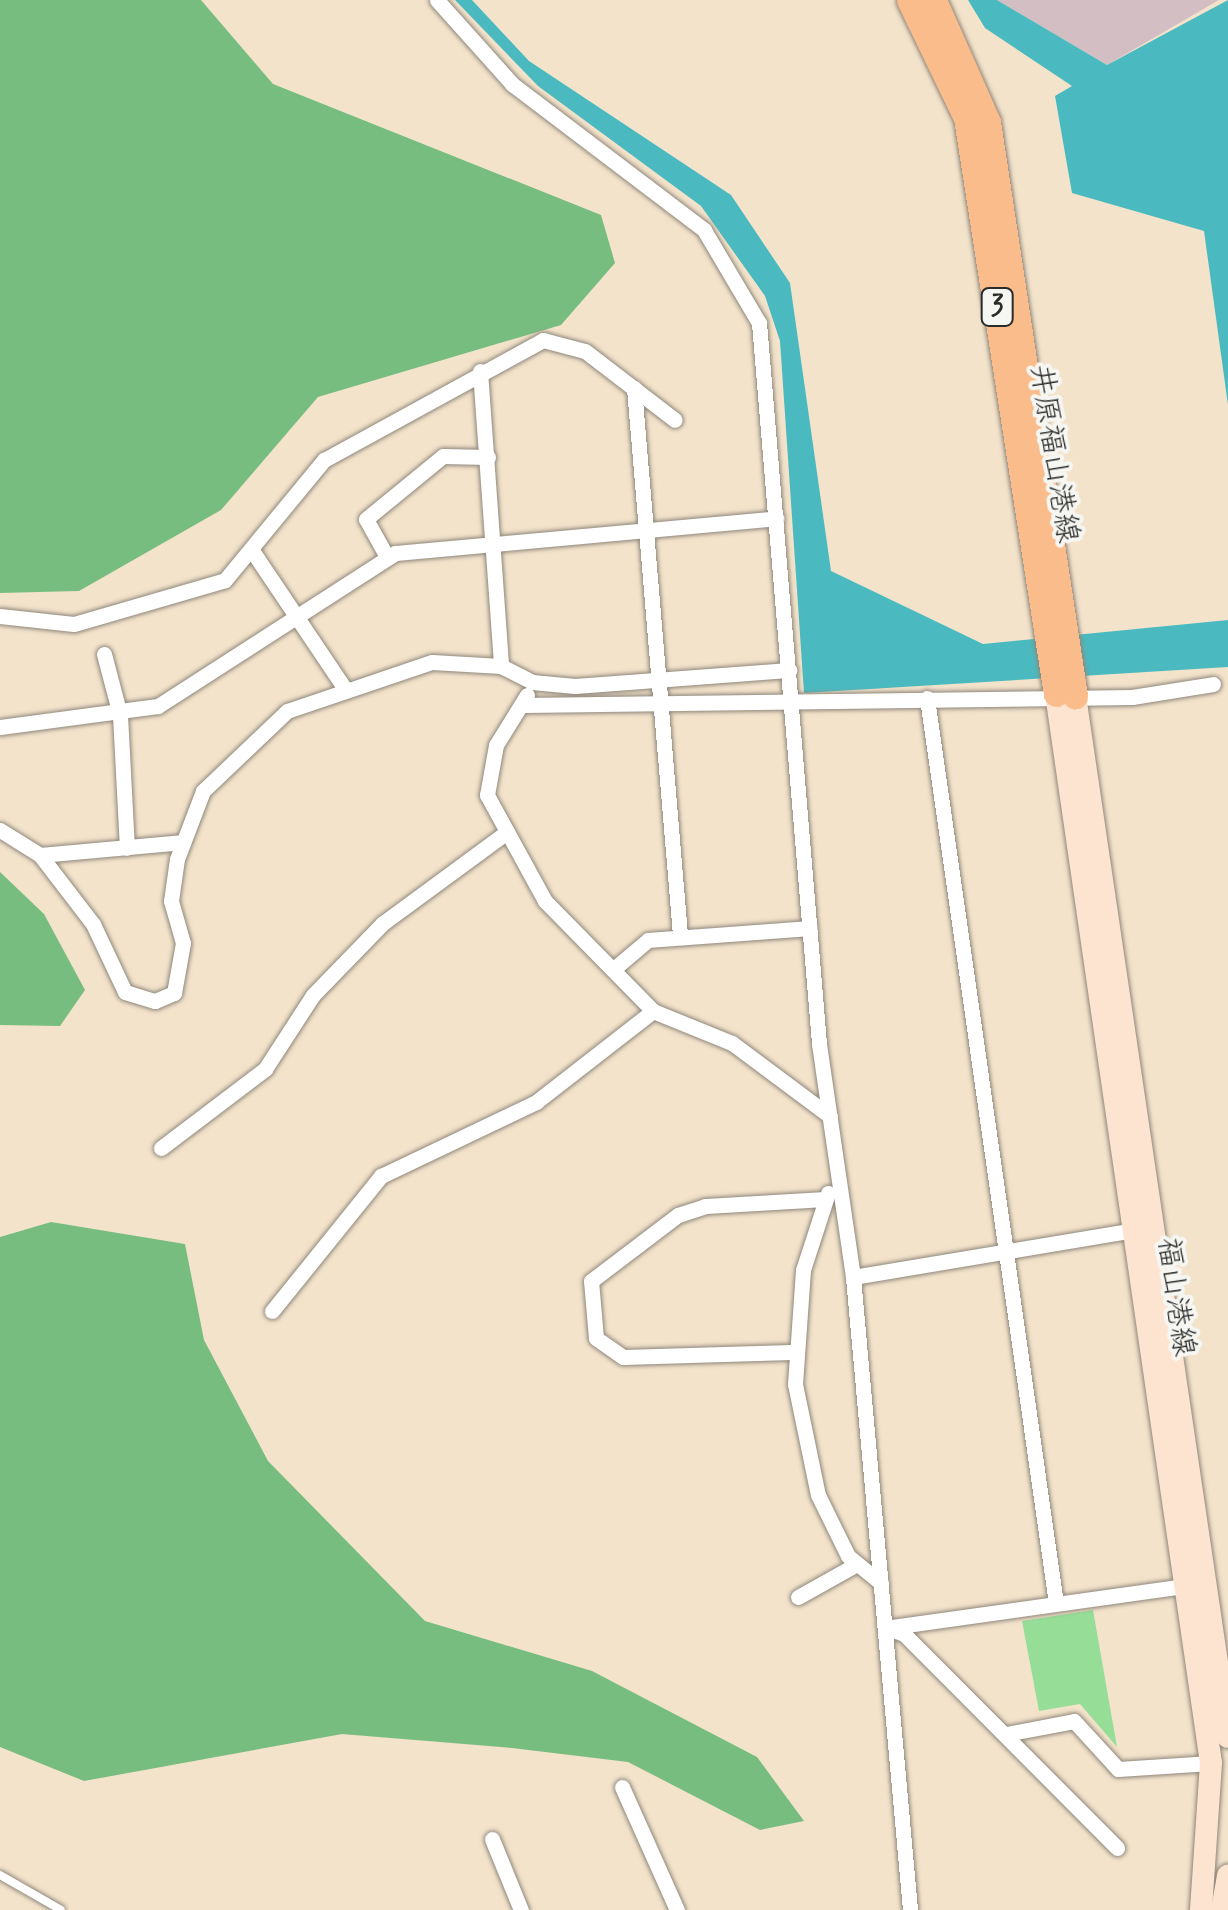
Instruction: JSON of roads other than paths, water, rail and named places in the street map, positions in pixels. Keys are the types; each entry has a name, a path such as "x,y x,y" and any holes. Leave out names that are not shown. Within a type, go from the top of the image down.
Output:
{"main road":[{"name":"井原福山港線","path":"910,0 966,118 1056,626"},
{"name":"井原福山港線","path":"934,0 988,122 1065,691"},
{"name":"福山港線","path":"1065,691 1135,1230 1211,1763 1201,1910"},
{"name":"福山港線","path":"1065,691 1228,1737"},
{"path":"1222,1910 1228,1876"}],"street":[{"path":"436,0 512,84 704,230 739,278 770,366 776,518 810,928 852,1277 910,1910"},
{"path":"0,616 74,624 225,580 253,552 324,460 480,371 543,340 586,351 675,420"},
{"path":"480,371 501,666"},
{"path":"634,388 656,706 680,935"},
{"path":"388,557 366,518 443,456 488,458"},
{"path":"0,727 120,716 158,706 388,557 776,518"},
{"path":"253,552 299,615 343,686"},
{"path":"104,654 120,716 127,848"},
{"path":"0,830 40,855 93,924 125,992 155,1002 174,993 183,944 171,901 183,842 203,791 287,711 343,686 432,662 501,666 532,682 789,670"},
{"path":"532,682 524,705 496,745 487,795 545,901 616,966 653,1011 732,1043 830,1116"},
{"path":"524,705 656,706 927,698 1213,684"},
{"path":"927,698 1056,1602"},
{"path":"161,1148 265,1069 313,995 383,923 507,832"},
{"path":"40,855 183,842"},
{"path":"616,966 648,940 810,928"},
{"path":"272,1312 381,1176 536,1102 653,1011"},
{"path":"840,1178 826,1199 802,1270 792,1352 818,1494 855,1565 881,1583"},
{"path":"792,1352 623,1357 596,1338 591,1281 692,1210 826,1199"},
{"path":"852,1277 1135,1230"},
{"path":"798,1598 855,1565"},
{"path":"886,1628 1185,1586"},
{"path":"886,1628 1006,1734 1118,1848"},
{"path":"1006,1734 1074,1721 1118,1769 1211,1763"},
{"path":"622,1787 677,1910"},
{"path":"492,1839 520,1910"}],"lane":[{"path":"0,1875 61,1910"}],"water":[{"path":"455,0 472,0 529,61 731,195 790,283 831,571 983,644 1228,620 1228,667 804,693 780,341 765,296 701,206 538,86"},
{"path":"968,0 997,0 1107,65 1228,0 1228,405 1204,231 1072,193 1055,96 1072,86 985,28"}]}
